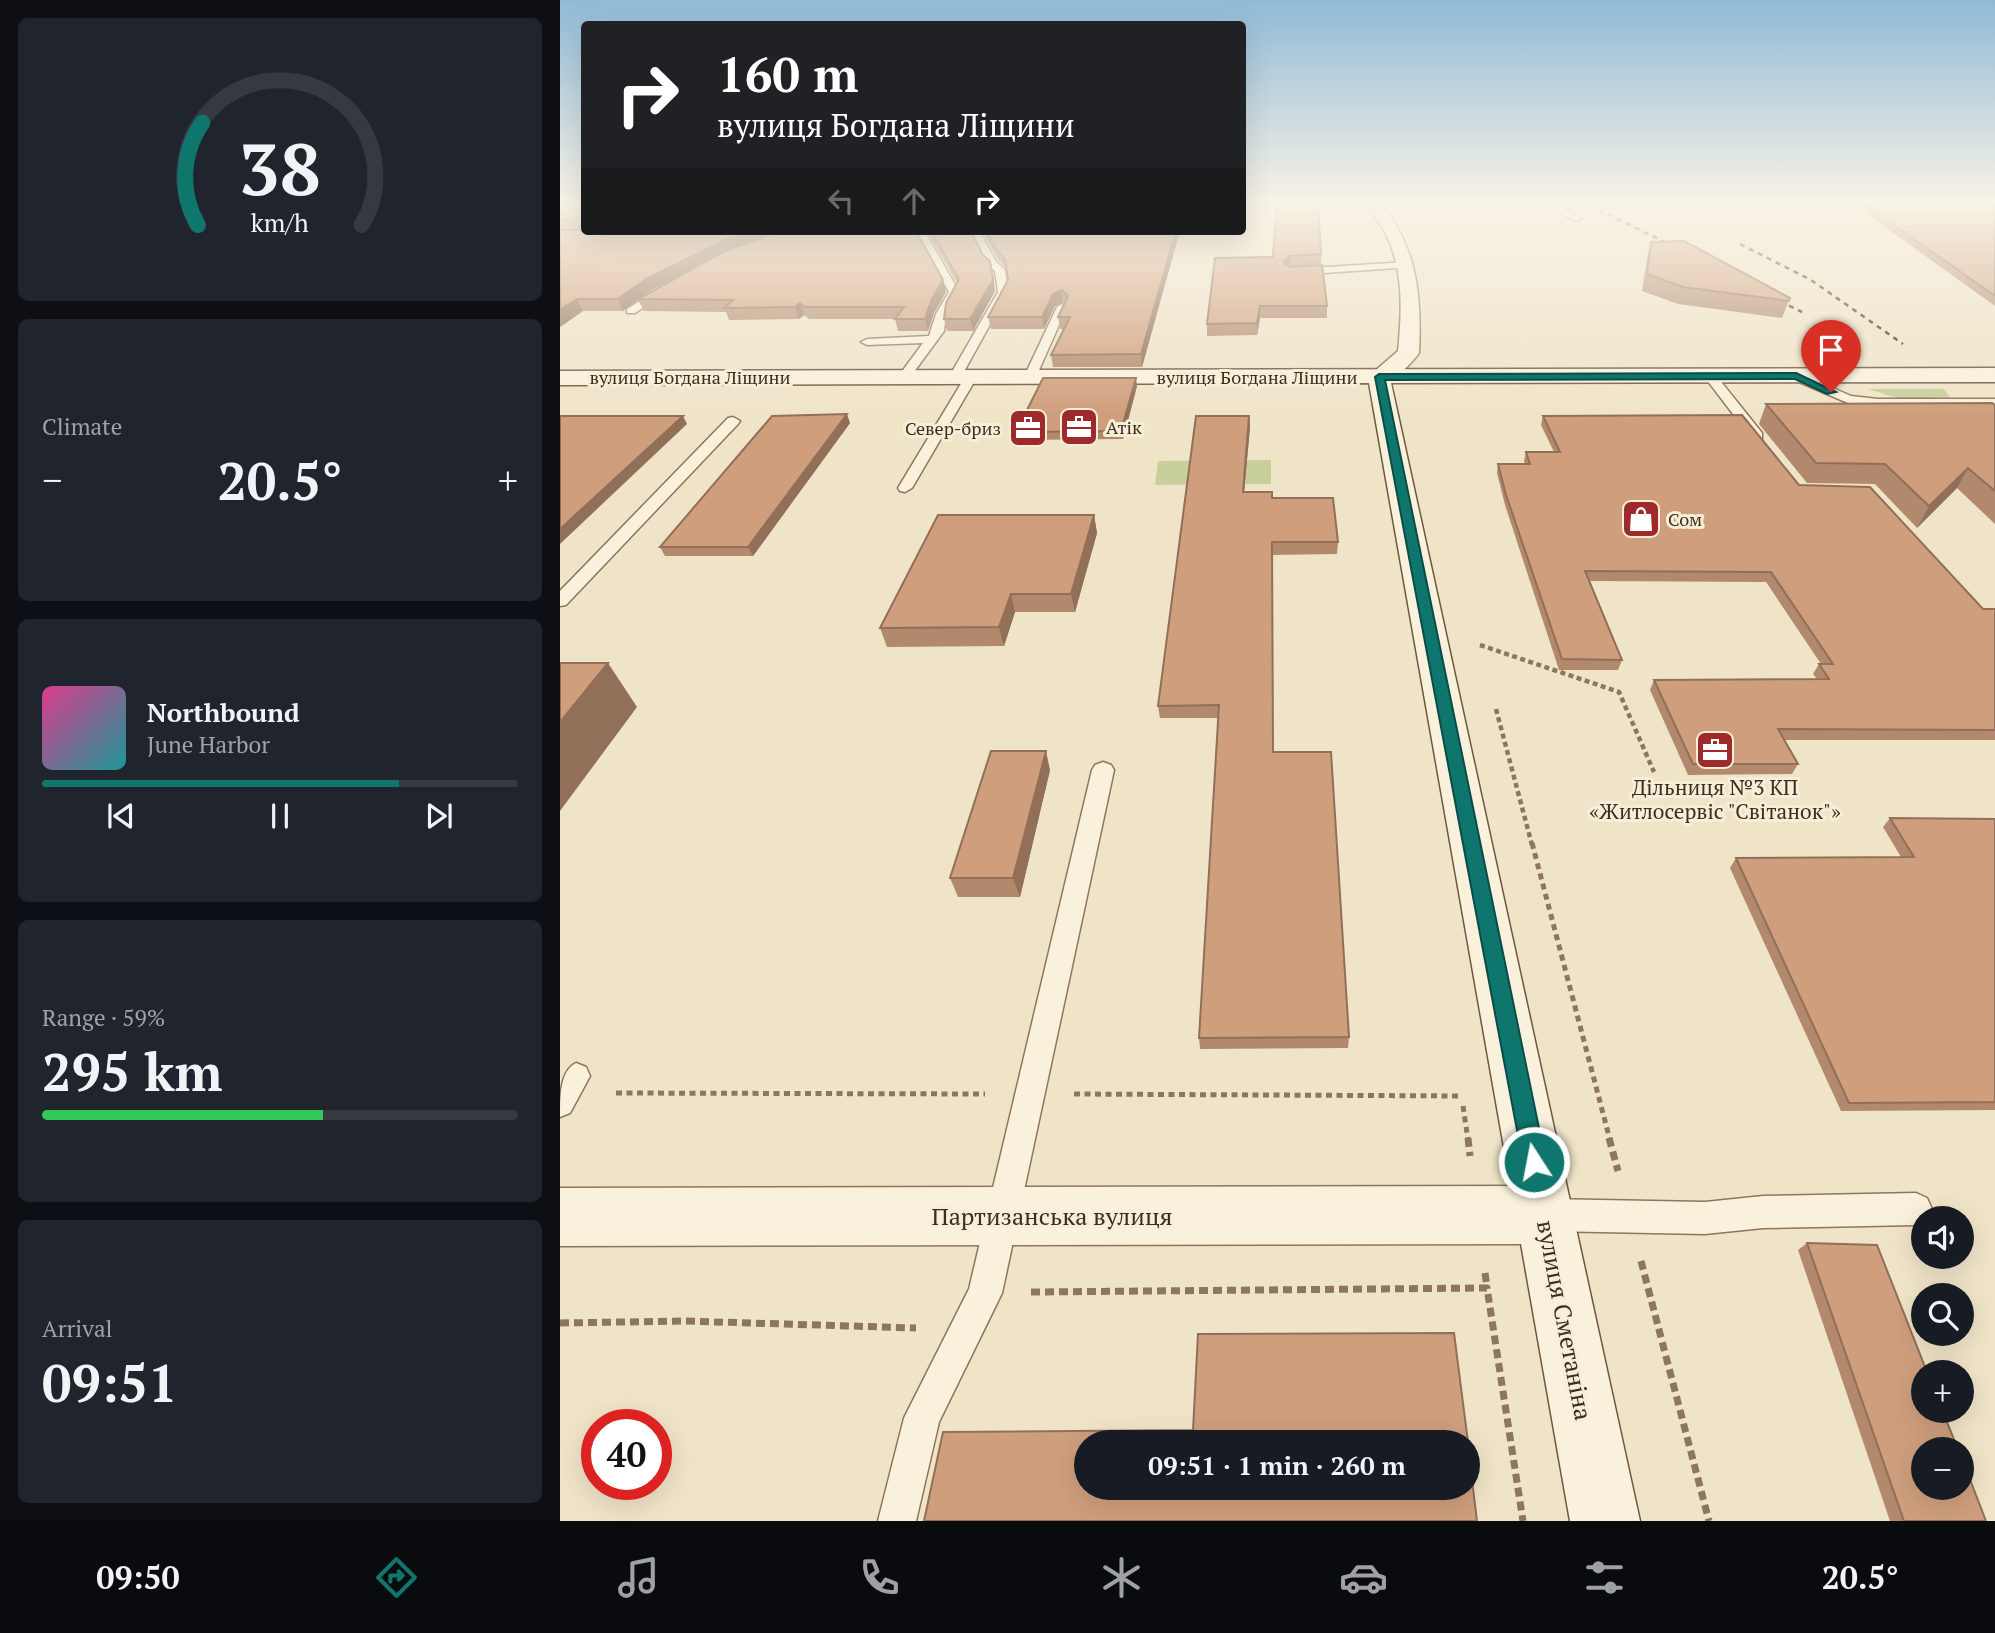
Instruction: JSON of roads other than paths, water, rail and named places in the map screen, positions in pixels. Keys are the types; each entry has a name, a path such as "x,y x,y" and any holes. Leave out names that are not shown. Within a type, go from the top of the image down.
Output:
{"street":[{"path":"1379,377 1408,353 1412,296 1409,272"},
{"name":"вулиця Богдана Ліщини","path":"560,377 1995,375"},
{"name":"вулиця Сметаніна","path":"1379,377 1605,1521"},
{"name":"Партизанська вулиця","path":"560,1217 1545,1215"}],"lane":[{"path":"904,377 938,331 941,314 954,292 943,272"},
{"path":"905,488 963,377 1003,292 1000,272"},
{"path":"631,311 675,283"},
{"path":"1030,377 1062,307"},
{"path":"867,342 932,339"},
{"path":"1710,376 1769,451"},
{"path":"1796,376 1858,401 1995,402"},
{"path":"560,601 733,421"},
{"path":"897,1521 922,1418 985,1293 1103,770"},
{"path":"560,1103 576,1076"},
{"path":"1545,1215 1705,1218 1763,1212 1911,1209"}],"railway":[{"path":"1795,272 1811,280 1903,344"},
{"path":"1771,297 1802,312"}],"place":[{"name":"Атік","path":"1079,427"},
{"name":"Север-бриз","path":"1028,428"},
{"name":"Сом","path":"1641,519"},
{"name":"Дільниця №3 КП «Житлосервіс \"Світанок\"»","path":"1715,750"}]}
